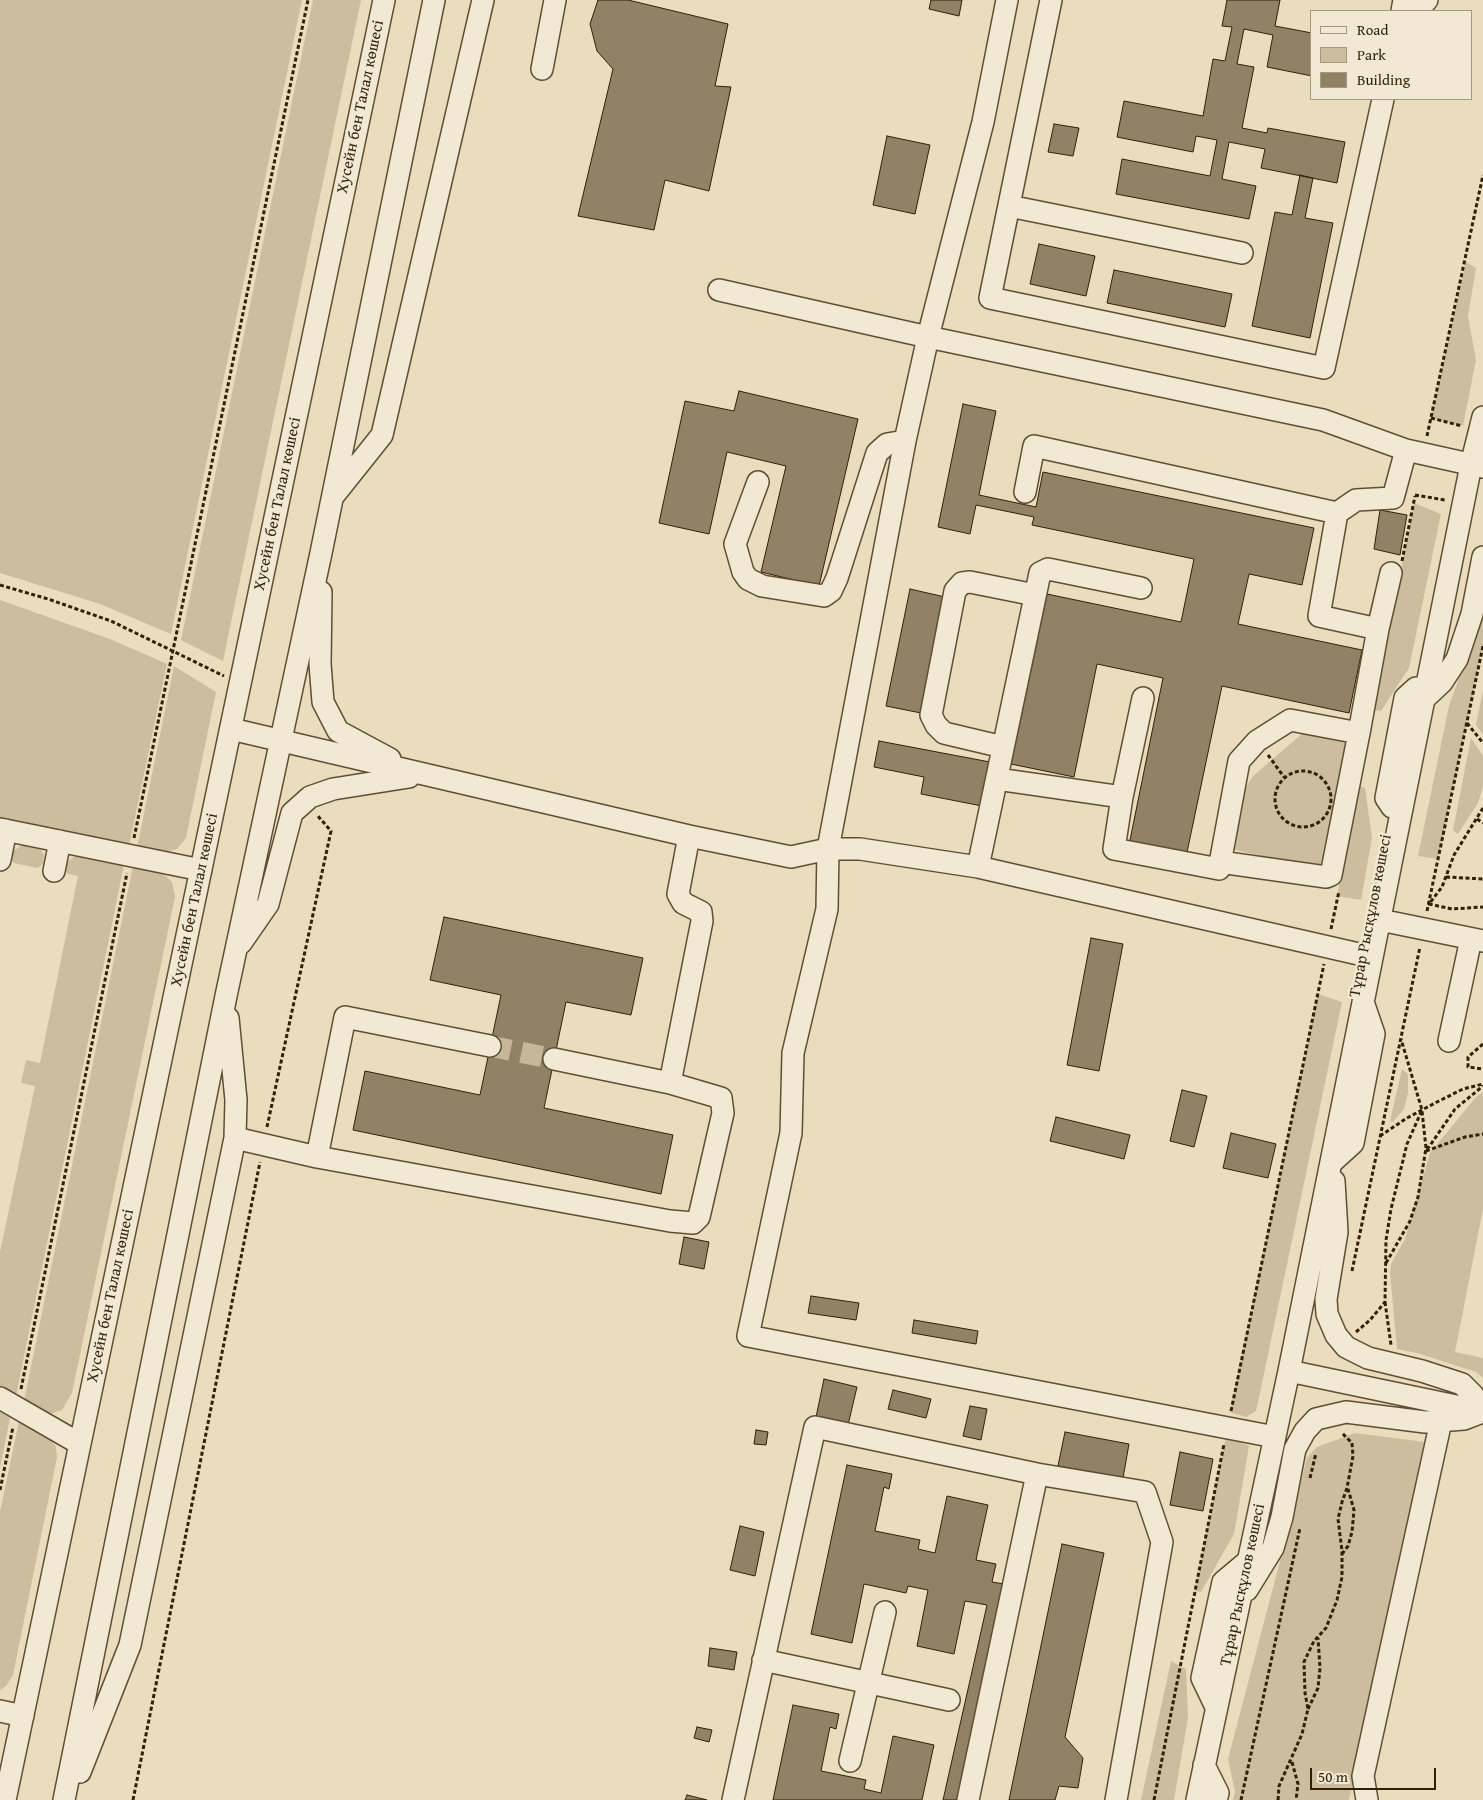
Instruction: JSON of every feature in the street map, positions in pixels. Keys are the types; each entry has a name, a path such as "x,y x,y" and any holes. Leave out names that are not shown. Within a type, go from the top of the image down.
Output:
{"street":[{"name":"Хусейн бен Талал көшесі","path":"5,1800 384,0"},
{"path":"64,1800 235,952 321,553 434,0"},
{"path":"332,498 382,435 483,0"},
{"path":"542,69 555,0"},
{"path":"1007,0 983,122 928,337 905,441 828,849 827,909 793,1053 791,1133 748,1336 1275,1437"},
{"path":"1051,0 990,298 1324,368 1383,100"},
{"path":"1418,10 1427,0"},
{"path":"1009,206 1242,253"},
{"path":"719,290 928,337 1323,420 1414,452 1477,466"},
{"name":"Тұрар Рысқұлов көшесі","path":"1289,1371 1288,1338 1392,807 1477,466 1483,418"},
{"path":"758,482 735,544 743,572 748,579 762,586 824,596 831,591 837,578 877,453 887,444 905,441"},
{"path":"1025,492 1034,446 1337,513"},
{"path":"1378,629 1319,616 1337,513 1356,500 1393,498 1414,452"},
{"path":"321,553 320,664 322,702 338,731 421,775"},
{"path":"1420,693 1442,682 1457,659 1472,614 1483,557"},
{"path":"978,867 1040,573 1048,569 1141,588"},
{"path":"1220,862 1326,877 1331,875 1378,629 1396,571"},
{"path":"1003,747 944,733 936,725 931,715 955,591 962,583 970,582 1035,595"},
{"name":"Тұрар Рысқұлов көшесі","path":"1196,1800 1289,1371 1380,920 1420,693"},
{"path":"1143,698 1122,797 1114,849 1219,870 1239,761 1257,741 1290,720 1359,733"},
{"path":"230,729 421,775 689,836 791,857 828,849 860,849 978,867 1363,955"},
{"path":"235,952 268,904 292,813 310,797 333,789 421,775"},
{"path":"997,779 1122,797"},
{"path":"0,860 3,829 201,870"},
{"path":"670,1083 702,921 701,912 683,902 678,894 689,836"},
{"path":"54,871 60,841"},
{"path":"1380,920 1477,940 1449,1041"},
{"path":"70,1800 130,1645 235,1138 236,1100 226,996"},
{"path":"317,1157 345,1017 490,1046"},
{"path":"235,1138 317,1157 670,1221 693,1222 699,1217 723,1105 721,1098 715,1094 670,1083 554,1059"},
{"path":"1331,1163 1336,1195 1337,1232 1326,1299 1327,1314 1336,1335 1346,1348 1368,1358 1422,1371 1462,1384 1473,1395 1482,1412"},
{"path":"1289,1371 1482,1412"},
{"path":"10,1398 80,1444"},
{"path":"1238,1606 1273,1548 1282,1517 1295,1449 1311,1424 1324,1417 1346,1412 1410,1422 1464,1419 1482,1412"},
{"path":"1367,1800 1363,1776 1440,1421"},
{"path":"733,1800 814,1427 1037,1474 1145,1492 1162,1542 1116,1800"},
{"path":"968,1800 1037,1474"},
{"path":"1216,1706 1202,1678 1204,1668 1223,1582 1248,1561"},
{"path":"850,1761 886,1612"},
{"path":"764,1660 868,1684 950,1700"},
{"path":"0,1711 23,1716"},
{"path":"1204,1765 1218,1793 1216,1800"}],"path":[{"path":"132,846 308,0"},
{"path":"1414,452 1431,418 1483,175"},
{"path":"1431,418 1463,426"},
{"path":"1396,571 1417,487"},
{"path":"1415,495 1445,500"},
{"path":"0,585 48,599 110,621 240,684"},
{"path":"1350,1278 1483,645"},
{"path":"1466,723 1483,743"},
{"path":"1257,741 1284,777"},
{"path":"1299,770 1315,773 1327,784 1331,799 1327,814 1314,825 1298,827 1284,820 1275,807 1275,790 1284,777 1299,770"},
{"path":"133,1800 263,1145 331,831 305,802"},
{"path":"1429,904 1442,887 1454,856 1483,808"},
{"path":"1477,819 1483,823"},
{"path":"10,1398 129,866"},
{"path":"1446,877 1483,879"},
{"path":"1154,1800 1227,1428 1339,887"},
{"path":"1429,904 1452,909 1483,908"},
{"path":"1386,1263 1410,1221 1422,1177 1426,1149 1426,1126 1400,1039"},
{"path":"1483,1044 1468,1057 1468,1067 1483,1069"},
{"path":"1380,1136 1422,1110 1462,1089 1483,1085"},
{"path":"1426,1149 1455,1109 1483,1085"},
{"path":"1393,1352 1385,1302 1386,1240 1407,1144 1422,1110"},
{"path":"1426,1149 1465,1137 1483,1134"},
{"path":"1352,1335 1370,1320 1385,1302"},
{"path":"0,1490 14,1419"},
{"path":"1308,1709 1305,1693 1304,1662 1326,1628 1337,1600 1342,1577 1342,1555 1338,1519 1348,1488 1352,1443 1336,1429"},
{"path":"1309,1486 1317,1447"},
{"path":"1342,1555 1348,1546 1352,1532 1354,1510 1348,1488"},
{"path":"1242,1800 1301,1525"},
{"path":"1278,1800 1279,1786 1292,1761 1308,1709 1318,1688 1320,1668 1318,1638"},
{"path":"1292,1761 1298,1784 1296,1800"}],"green space":[{"path":"0,0 302,0 171,634 100,604 0,573"},
{"path":"313,0 361,0 223,661 181,640"},
{"path":"1466,262 1476,268 1468,316 1476,360 1463,426 1431,418"},
{"path":"1414,503 1441,514 1409,668 1381,711 1374,710"},
{"path":"0,600 110,639 167,664 129,846 0,818"},
{"path":"1483,601 1483,645 1438,859 1418,856 1449,706 1468,653"},
{"path":"174,666 216,692 186,838 177,849 162,853 137,848"},
{"path":"1483,690 1483,735 1476,725"},
{"path":"1303,733 1347,743 1325,870 1235,850 1237,822 1246,787 1253,776"},
{"path":"1471,738 1483,756 1483,786 1478,803 1458,834 1453,830"},
{"path":"1359,786 1365,788 1372,838 1361,900 1337,896"},
{"path":"24,844 41,850 44,855 43,864 37,868 14,863 11,859 13,851"},
{"path":"75,856 124,865 16,1396 0,1387 0,1252 35,1086 21,1083 26,1060 40,1063 78,876 68,874 64,869 64,865"},
{"path":"133,866 165,875 172,882 175,897 72,1393 62,1410 50,1414 24,1401"},
{"path":"1318,994 1342,1002 1256,1411 1246,1417 1230,1412"},
{"path":"1402,1069 1408,1074 1408,1093 1404,1109 1393,1122 1390,1121"},
{"path":"1483,1092 1483,1209 1455,1352 1483,1358 1483,1378 1476,1372 1417,1353 1397,1349 1390,1273 1391,1264 1405,1239 1430,1153 1476,1097"},
{"path":"0,1412 10,1418 0,1468"},
{"path":"19,1421 51,1440 56,1447 57,1457 13,1675 6,1686 0,1690 0,1512"},
{"path":"1355,1433 1425,1442 1349,1800 1233,1800 1235,1792 1228,1759 1307,1458 1317,1447"},
{"path":"1226,1436 1249,1446 1234,1534 1201,1592 1195,1591"},
{"path":"1171,1661 1186,1669 1188,1718 1174,1800 1141,1800"}],"building":[{"path":"598,0 628,0 728,24 715,86 731,87 709,191 665,180 654,230 578,216 613,69 597,51 590,24"},
{"path":"931,0 962,0 959,16 929,9"},
{"path":"1227,0 1280,0 1275,26 1310,33 1310,76 1267,67 1273,35 1244,29 1237,64 1254,67 1242,128 1267,133 1268,128 1345,142 1337,183 1261,168 1265,149 1229,142 1222,179 1256,186 1249,219 1116,194 1122,159 1210,176 1217,140 1196,136 1193,152 1117,137 1124,101 1203,116 1213,59 1225,61 1232,27 1222,26"},
{"path":"1054,124 1079,128 1073,156 1048,152"},
{"path":"887,136 930,145 915,214 873,205"},
{"path":"1300,175 1313,178 1305,218 1333,223 1310,338 1252,326 1275,212 1292,215"},
{"path":"1039,244 1095,256 1086,296 1030,284"},
{"path":"1114,270 1232,294 1225,327 1107,303"},
{"path":"739,391 858,419 819,586 761,572 786,466 727,452 709,534 659,523 685,401 734,411"},
{"path":"963,404 996,411 979,495 1036,507 1043,472 1314,528 1302,585 1249,574 1238,624 1362,650 1349,713 1222,686 1186,857 1129,845 1163,678 1097,664 1074,777 1011,764 1047,594 1181,622 1194,559 1032,525 1034,517 976,505 970,534 938,527"},
{"path":"1380,510 1407,515 1400,555 1374,549"},
{"path":"910,589 945,597 921,713 886,706"},
{"path":"879,741 990,762 982,806 921,794 924,777 874,767"},
{"path":"444,917 643,958 631,1015 566,1002 544,1108 673,1135 661,1194 353,1130 365,1071 480,1095 501,995 430,980"},
{"path":"1091,938 1123,944 1099,1071 1067,1065"},
{"path":"1182,1090 1207,1096 1194,1147 1170,1141"},
{"path":"1056,1117 1130,1135 1124,1159 1050,1141"},
{"path":"1231,1133 1276,1144 1268,1178 1223,1168"},
{"path":"684,1237 709,1242 704,1269 679,1264"},
{"path":"811,1296 859,1303 856,1320 808,1313"},
{"path":"914,1320 978,1331 976,1344 912,1333"},
{"path":"824,1379 857,1387 848,1425 816,1417"},
{"path":"893,1390 931,1399 926,1418 888,1409"},
{"path":"970,1406 987,1409 981,1440 963,1436"},
{"path":"756,1430 768,1432 766,1445 754,1444"},
{"path":"1065,1432 1129,1444 1123,1478 1058,1466"},
{"path":"1180,1452 1213,1459 1203,1511 1170,1505"},
{"path":"847,1465 892,1474 889,1489 884,1487 875,1531 920,1540 918,1549 935,1553 947,1496 988,1505 976,1560 996,1564 992,1582 1004,1584 959,1800 943,1800 987,1605 965,1601 954,1654 917,1646 928,1590 908,1586 906,1593 864,1584 852,1643 811,1634"},
{"path":"740,1526 764,1532 755,1576 730,1570"},
{"path":"1062,1544 1104,1553 1065,1737 1083,1758 1078,1788 1059,1786 1055,1800 1009,1800"},
{"path":"710,1648 737,1652 734,1670 708,1666"},
{"path":"793,1705 839,1714 836,1729 830,1727 821,1771 866,1780 864,1789 881,1793 893,1736 934,1745 922,1800 773,1800"},
{"path":"697,1727 712,1730 709,1742 694,1738"},
{"path":"687,1795 707,1800 685,1800"}],"tunnel":[{"path":"490,1046 554,1059"}]}
